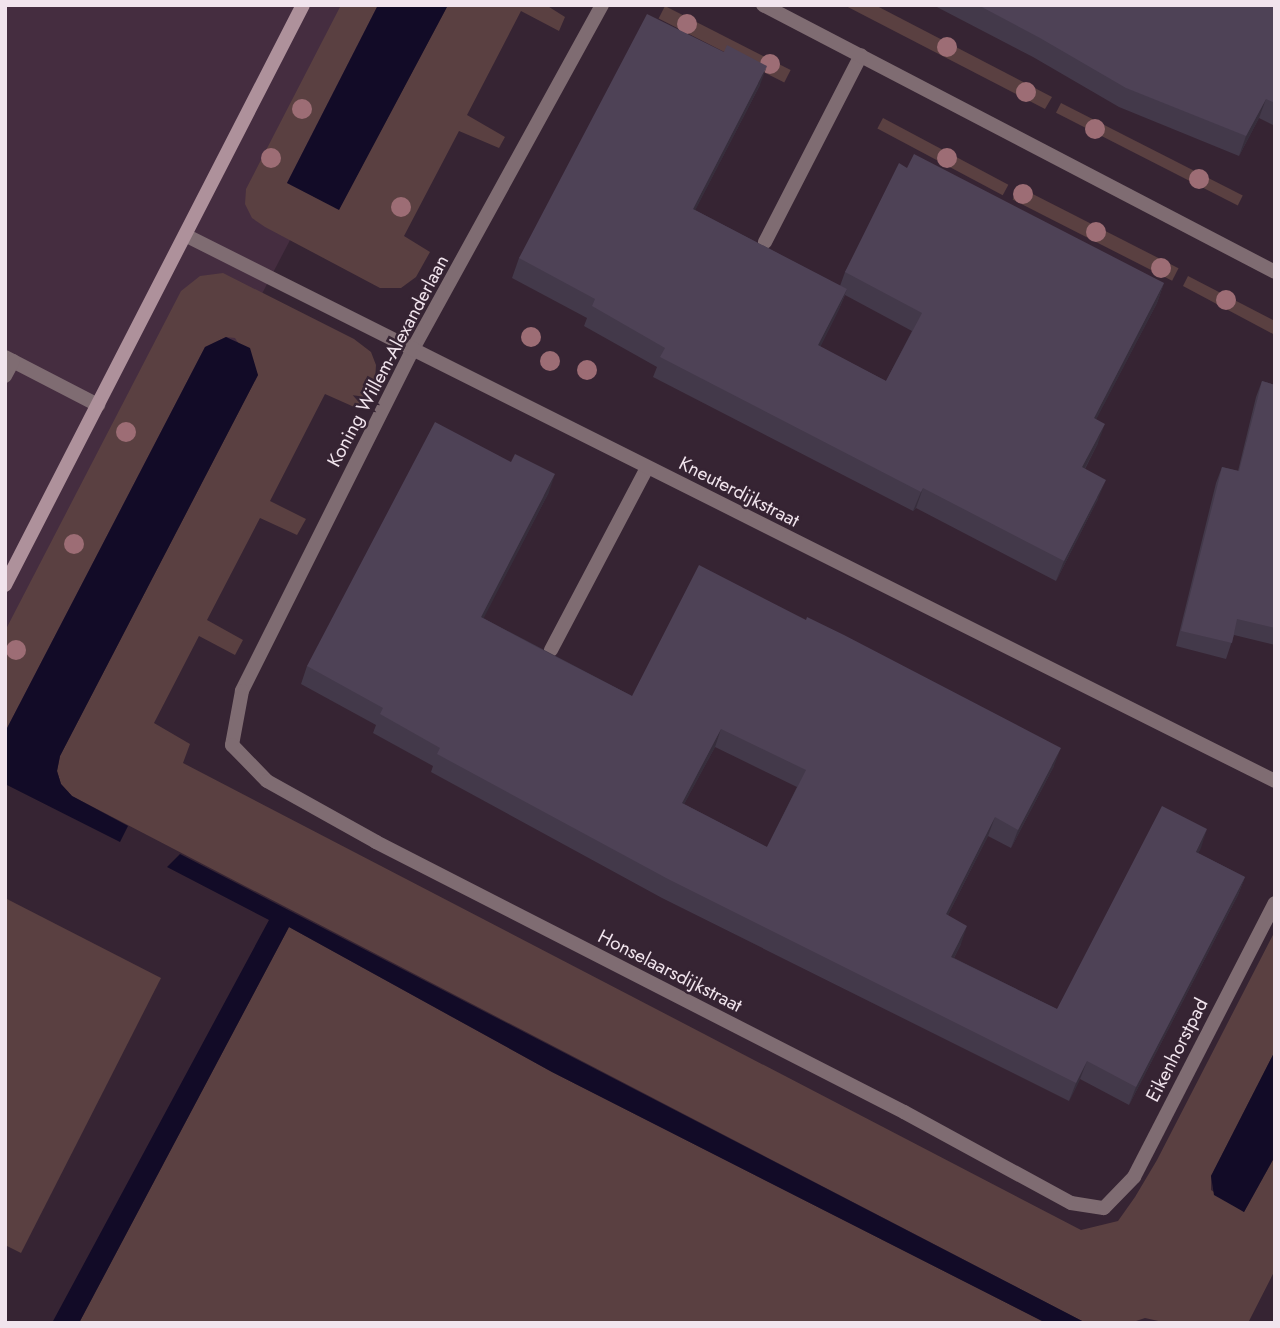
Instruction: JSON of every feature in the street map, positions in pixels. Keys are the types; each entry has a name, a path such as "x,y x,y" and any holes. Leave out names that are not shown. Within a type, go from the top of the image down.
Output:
{"street":[{"path":"5,585 187,236 303,5"},
{"name":"Koning Willem-Alexanderlaan","path":"232,745 242,691 412,351 603,5"},
{"path":"763,5 1275,272"},
{"path":"765,242 861,55"},
{"name":"Kneuterdijkstraat","path":"187,236 1275,781"},
{"path":"5,376 9,359 99,405"},
{"path":"551,650 647,468"},
{"name":"Honselaarsdijkstraat","path":"232,745 267,781 376,842 904,1112 1070,1203 1104,1208"},
{"name":"Eikenhorstpad","path":"1104,1208 1134,1177 1275,903"}],"shaded area":[{"path":"5,5 413,5 5,785"},
{"path":"341,5 378,5 287,183 339,209 448,5 546,5 565,17 559,31 521,11 467,115 505,137 499,148 459,131 404,236 430,252 416,277 401,288 380,288 265,227 252,218 245,204 246,189"},
{"path":"378,5 448,5 339,210 287,183"},
{"path":"844,5 875,5 1052,97 1045,109"},
{"path":"665,6 791,70 784,82 659,18"},
{"path":"1061,103 1243,196 1238,205 1056,113"},
{"path":"883,118 1008,185 1003,195 877,129"},
{"path":"1019,187 1178,268 1172,281 1013,199"},
{"path":"223,273 354,339 371,352 376,365 375,381 361,410 325,394 270,501 306,519 297,535 260,518 207,620 243,640 235,655 199,636 154,723 190,744 183,763 1081,1230 1118,1221 1135,1197 1157,1160 1275,931 1275,1051 1211,1176 1211,1190 1244,1212 1275,1156 1275,1270 1248,1323 1167,1323 1145,1318 1130,1323 1084,1322 72,796 61,784 57,771 60,756 258,375 235,338 226,337 205,347 5,732 5,631 181,291 200,276"},
{"path":"1188,276 1275,321 1275,335 1183,286"},
{"path":"226,337 250,348 258,375 60,756 57,771 61,784 72,796 128,826 120,842 5,784 5,732 205,347"},
{"path":"180,854 1087,1323 1046,1323 552,1072 289,927 79,1323 52,1323 269,920 167,867"},
{"path":"5,898 161,978 21,1253 5,1245"},
{"path":"289,927 552,1072 1046,1323 79,1323"},
{"path":"1275,1051 1275,1156 1244,1212 1214,1195 1211,1176"}],"building":[{"path":"978,5 1275,5 1275,103 1266,99 1246,136 1126,88"},
{"path":"647,14 724,52 727,45 767,66 693,209 847,289 818,345 886,381 922,313 845,272 899,163 907,168 914,154 1164,283 1094,418 1105,424 1082,467 1106,480 1064,561 923,488 921,492 660,357 665,348 592,306 595,299 519,258"},
{"path":"1262,381 1275,385 1275,628 1237,619 1232,643 1181,631 1222,467 1239,471"},
{"path":"435,422 511,462 515,454 555,474 481,617 537,647 632,696 699,565 806,620 807,617 844,635 1061,748 1018,830 995,817 946,914 967,926 951,957 1057,1009 1162,806 1207,829 1196,852 1245,877 1136,1087 1087,1061 1076,1083 668,879 437,754 440,748 380,714 383,708 307,666","holes":["721,729 806,770 767,847 682,803"]}]}
